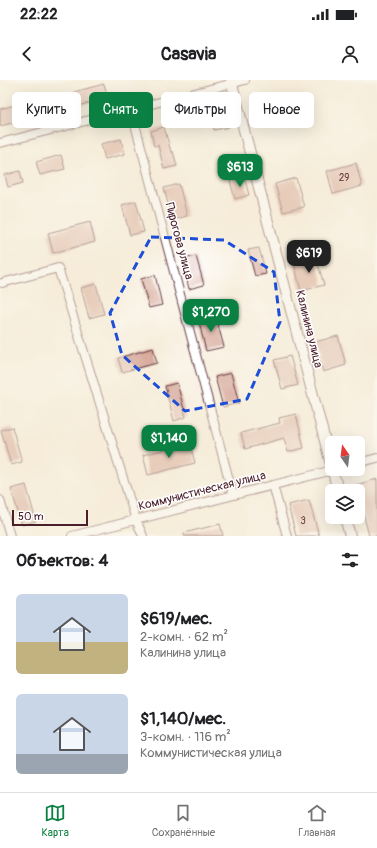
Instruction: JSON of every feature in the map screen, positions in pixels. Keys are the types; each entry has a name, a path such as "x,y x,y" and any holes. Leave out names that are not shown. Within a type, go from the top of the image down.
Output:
{"street":[{"path":"153,103 232,82 246,80"},
{"name":"Калинина улица","path":"232,82 325,436"},
{"path":"0,143 89,120"},
{"name":"Пирогова улица","path":"136,128 233,495"},
{"path":"2,283 58,268 136,520 144,536"},
{"path":"365,461 377,458"},
{"name":"Коммунистическая улица","path":"72,536 325,472"},
{"path":"273,485 287,536"},
{"path":"0,500 10,536"},
{"path":"347,524 350,536"}],"highlighted area":[{"path":"151,237 224,240 274,272 280,322 247,399 185,411 122,355 110,313"}],"building":[{"path":"104,84 106,92 89,92 89,103 81,105 81,92 74,92"},
{"path":"12,106 12,123 0,126 0,109"},
{"path":"164,128 171,152 173,152 177,166 164,169 158,145 154,146 151,131"},
{"path":"213,128 224,128 214,130"},
{"path":"121,139 125,154 105,159 101,144"},
{"path":"61,155 65,169 40,175 36,162"},
{"path":"356,163 362,186 333,194 327,171"},
{"path":"20,171 23,183 8,187 5,175"},
{"path":"244,177 249,195 235,199 230,181"},
{"path":"296,178 304,207 283,212 275,184"},
{"path":"179,184 187,216 172,220 164,188"},
{"path":"136,201 144,232 130,235 122,205"},
{"path":"90,222 95,242 53,253 48,233"},
{"path":"259,248 266,274 255,276 248,250"},
{"path":"196,256 204,285 189,289 182,259"},
{"path":"316,257 324,285 301,291 294,263"},
{"path":"155,275 162,305 149,308 141,279"},
{"path":"96,284 104,314 89,318 81,288"},
{"path":"215,314 224,347 206,351 198,318"},
{"path":"338,336 346,365 323,372 315,342"},
{"path":"153,348 157,363 122,372 118,358"},
{"path":"290,356 298,385 282,389 274,360"},
{"path":"231,373 239,403 223,407 215,377"},
{"path":"177,383 186,417 174,421 165,386"},
{"path":"296,414 304,448 288,452 284,438 245,449 241,433 280,423 279,418"},
{"path":"12,427 22,462 11,465 1,430"},
{"path":"190,443 195,463 148,475 143,455"},
{"path":"377,479 377,536 369,536 365,520 365,484 360,484"},
{"path":"26,485 36,521 22,525 11,489"},
{"path":"309,500 319,536 296,536 288,505"},
{"path":"220,524 223,536 184,536 184,533"}]}
